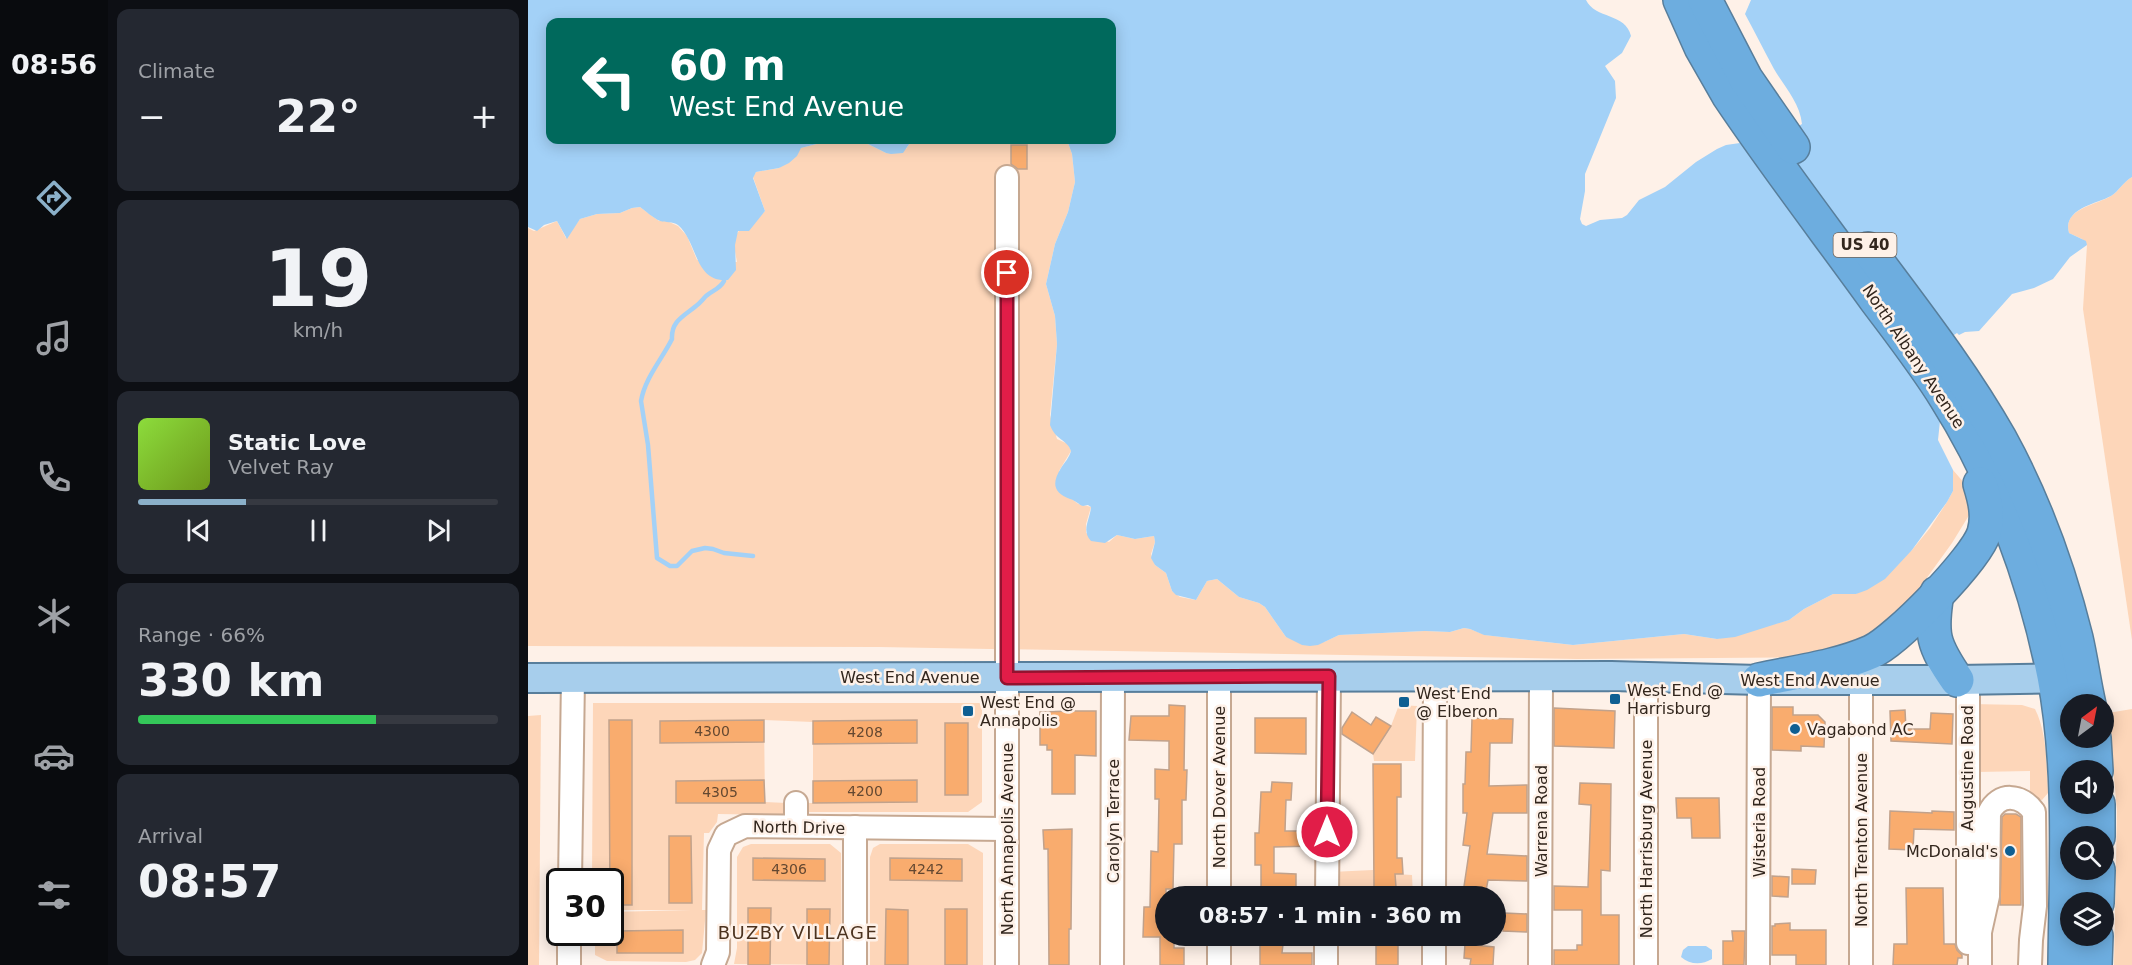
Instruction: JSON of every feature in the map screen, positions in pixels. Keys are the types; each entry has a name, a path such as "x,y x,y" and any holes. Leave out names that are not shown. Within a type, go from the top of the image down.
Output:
{"highway":[{"name":"North Albany Avenue","path":"1680,0 1701,47 1752,110 1957,393 2010,459 2037,520 2067,606 2076,640 2075,687 2062,744 2066,804 2066,965"},
{"name":"North Albany Avenue","path":"1704,0 1731,53 1752,110"},
{"name":"North Albany Avenue","path":"1957,393 1963,427 1994,486 2021,554 2046,641 2075,687"},
{"path":"1759,680 1841,662 1881,648 1899,633 1974,551 1985,528 1985,499 1963,427"},
{"path":"1937,593 1933,636 1941,654 1963,680"},
{"path":"2095,965 2096,946"}],"main road":[{"name":"West End Avenue","path":"528,678 1541,676 1759,680 1963,680 2075,687"}],"street":[{"name":"North Annapolis Avenue","path":"1007,177 1007,965"},
{"name":"North Dover Avenue","path":"1219,676 1219,886"},
{"path":"1327,886 1329,676"},
{"path":"1434,886 1435,676"},
{"name":"Warrena Road","path":"1540,965 1541,676"},
{"name":"Carolyn Terrace","path":"1112,965 1113,677"},
{"name":"North Harrisburg Avenue","path":"1646,677 1646,965"},
{"path":"570,868 573,678"},
{"name":"Wisteria Road","path":"1758,965 1759,680"},
{"name":"North Trenton Avenue","path":"1861,680 1861,965"},
{"name":"Augustine Road","path":"1963,680 1968,965"},
{"path":"1980,965 1980,932 1988,896 1989,813 1993,804 2009,798 2020,800 2034,812 2035,906 2030,965"},
{"path":"791,803 791,826"},
{"name":"North Drive","path":"713,965 718,952 719,850 726,835 739,828 791,826 1006,829"},
{"path":"855,828 855,965"},
{"path":"2014,965 2017,944 2031,940"},
{"path":"569,946 569,965"},
{"path":"1219,946 1219,965"},
{"path":"1326,946 1326,965"},
{"path":"1434,946 1434,965"}],"shaded area":[{"path":"816,144 868,144 886,153 906,149 909,144 1068,144 1072,154 1075,182 1068,212 1055,244 1046,284 1055,316 1057,344 1050,415 1057,439 1068,444 1071,451 1059,471 1066,488 1077,503 1091,507 1086,533 1109,542 1117,535 1135,539 1154,536 1155,542 1151,554 1155,565 1166,573 1172,591 1180,597 1196,600 1207,581 1217,579 1239,597 1265,607 1286,637 1324,642 1339,635 1450,632 1464,628 1485,635 1573,645 1684,634 1717,639 1789,620 1804,609 1833,594 1856,594 1912,550 1930,528 1953,491 1953,470 1965,484 1971,512 1952,543 1900,615 1833,657 1577,659 879,647 528,646 528,228 534,231 557,221 566,238 580,219 597,214 620,213 640,207 659,221 667,221 678,226 687,236 697,260 737,262 735,244 738,232 741,229 746,231 765,211 753,177 756,172 779,168 801,148"},
{"path":"2132,177 2132,640 2083,309 2087,245 2082,239 2069,233 2068,225 2075,213 2111,196"},
{"path":"593,703 982,703 982,802 968,812 796,812 796,803 813,803 813,722 764,720 765,802 786,803 786,815 718,814 717,822 709,833 704,833 702,910 706,910 702,953 695,960 686,962 607,961 595,955 595,946 624,946 624,912 691,910 624,910 624,868 592,868"},
{"path":"1971,704 2022,705 2035,709 2042,728 2047,761 2048,793 2042,800 2036,799 2030,793 2030,771 1977,772"},
{"path":"1399,705 1417,706 1415,761 1374,761 1373,754 1391,726"},
{"path":"2132,709 2132,965 2114,965 2117,810 2111,748 2114,748 2114,712"},
{"path":"541,715 539,965 528,965 528,716"},
{"path":"751,844 830,844 841,853 842,965 734,964 737,948 737,857 743,847"},
{"path":"880,844 968,844 983,853 983,965 870,965 870,857 873,848"},
{"path":"1373,870 1374,886 1332,886 1331,872"},
{"path":"1395,874 1412,875 1412,886 1395,886"}],"water":[{"path":"528,0 1586,0 1596,10 1623,23 1631,36 1622,53 1605,66 1615,81 1616,98 1585,174 1585,191 1580,219 1586,226 1600,220 1622,218 1639,200 1665,187 1696,162 1717,149 1726,145 1761,140 1802,124 1795,102 1774,69 1745,14 1751,0 2132,0 2132,177 2111,196 2082,208 2070,218 2069,233 2086,241 2087,245 2070,257 2053,279 2034,288 2012,294 1979,331 1959,335 1957,333 1945,341 1937,398 1940,421 1938,440 1953,470 1953,491 1947,502 1912,550 1885,579 1856,594 1833,594 1804,609 1789,620 1735,637 1717,639 1684,634 1573,645 1484,635 1464,628 1450,632 1339,635 1318,645 1302,645 1286,637 1265,607 1239,597 1217,579 1207,581 1196,600 1176,595 1172,591 1166,573 1155,565 1151,558 1155,542 1154,536 1135,539 1117,535 1105,543 1091,541 1086,529 1091,507 1083,506 1060,494 1055,483 1071,451 1050,425 1057,344 1055,316 1046,284 1055,244 1068,212 1075,182 1072,154 1068,144 1116,144 1116,18 546,18 546,144 816,144 801,148 797,156 779,168 756,172 753,178 765,211 749,231 738,231 735,245 736,270 728,280 717,279 709,275 678,225 660,221 640,207 620,213 597,214 580,219 567,239 557,221 544,225 537,231 528,227"},
{"path":"868,144 909,144 903,153 886,153"},
{"path":"1688,946 1706,946 1712,950 1712,959 1696,963 1688,962 1681,957 1683,950"}],"building":[{"path":"1011,145 1027,145 1027,169 1018,169 1011,164"},
{"path":"1169,705 1185,706 1184,770 1187,770 1186,800 1182,800 1182,844 1174,844 1173,886 1155,886 1155,937 1143,937 1144,907 1150,907 1151,851 1158,852 1159,799 1155,799 1155,769 1169,770 1169,741 1129,740 1131,716 1169,716"},
{"name":"Vagabond AC","path":"1772,707 1793,707 1793,715 1818,715 1825,722 1824,747 1801,746 1801,751 1772,750"},
{"path":"1554,708 1615,711 1614,748 1554,746"},
{"path":"1905,710 1906,729 1930,729 1931,713 1953,714 1952,744 1891,741 1890,711"},
{"path":"1096,711 1096,756 1075,755 1075,794 1052,794 1052,750 1047,750 1047,745 1040,745 1040,712"},
{"path":"1352,712 1371,725 1376,717 1391,726 1373,754 1342,734 1342,728"},
{"path":"1255,718 1306,718 1306,754 1255,753"},
{"path":"1472,718 1513,719 1512,743 1490,743 1489,786 1527,785 1527,813 1493,813 1487,854 1527,856 1527,881 1488,880 1487,886 1464,886 1470,846 1463,845 1467,813 1463,813 1463,784 1465,784 1466,752 1471,752"},
{"path":"609,720 632,720 632,905 624,905 624,868 610,868"},
{"path":"764,720 764,742 660,743 660,721"},
{"path":"917,720 917,743 813,744 813,721"},
{"path":"945,723 968,723 968,795 945,795"},
{"path":"1373,764 1401,764 1401,797 1397,797 1397,858 1402,858 1403,874 1395,874 1396,886 1374,886"},
{"path":"764,780 765,803 676,803 676,781"},
{"path":"917,780 917,802 813,803 813,781"},
{"path":"1272,782 1292,783 1291,800 1286,800 1285,831 1314,831 1314,846 1274,847 1274,873 1296,874 1296,886 1261,886 1261,865 1255,865 1255,833 1259,833 1261,792 1271,792"},
{"path":"1580,783 1611,784 1610,871 1601,870 1601,915 1619,915 1619,965 1554,965 1554,950 1577,950 1577,945 1582,945 1582,910 1554,910 1554,886 1588,887 1591,805 1579,804"},
{"path":"1676,798 1719,798 1720,838 1692,838 1691,818 1677,818"},
{"path":"1890,811 1954,812 1954,830 1914,829 1913,850 1889,849"},
{"path":"2005,814 2016,814 2021,817 2021,905 2000,905 2002,817"},
{"path":"1072,829 1069,965 1049,965 1048,849 1044,849 1043,830"},
{"path":"669,836 691,836 692,903 669,903"},
{"path":"753,858 825,859 825,881 753,880"},
{"path":"890,858 962,859 962,881 890,880"},
{"path":"1792,869 1816,870 1815,884 1792,884"},
{"path":"1772,876 1789,877 1788,897 1772,896"},
{"path":"1906,888 1943,888 1944,944 1955,944 1962,955 1962,958 1958,958 1957,965 1893,965 1894,944 1907,944"},
{"path":"748,908 771,908 770,965 748,965"},
{"path":"807,909 830,909 829,965 807,965"},
{"path":"886,909 908,910 908,965 885,965"},
{"path":"945,909 967,909 967,965 945,965"},
{"path":"1506,913 1527,914 1527,932 1506,931"},
{"path":"1790,923 1790,930 1826,930 1826,965 1796,965 1796,955 1772,955 1772,926"},
{"path":"683,930 683,953 617,953 617,946 624,946 624,931"},
{"path":"1732,931 1745,931 1744,965 1723,965 1723,941 1733,941"},
{"path":"1160,946 1184,948 1184,965 1160,965"},
{"path":"1260,946 1283,946 1282,953 1312,953 1312,965 1260,965"},
{"path":"1376,946 1398,946 1398,965 1376,965"},
{"path":"1465,946 1494,947 1493,965 1470,965 1471,959 1464,958"}],"waterway":[{"path":"724,281 676,323 672,339 650,377 641,401 648,445 657,558 670,566 677,566 692,551 705,548 724,553 753,556"}],"place":[{"name":"West End @ Harrisburg","path":"1615,699"},
{"name":"West End @ Elberon","path":"1404,702"},
{"name":"West End @ Annapolis","path":"968,711"},
{"name":"Vagabond AC","path":"1795,729"},
{"name":"McDonald's","path":"2010,851"}],"district":[{"name":"BUZBY VILLAGE","path":"798,933"}],"route":[{"path":"1007,273 1007,678 1329,676 1327,832"}]}
